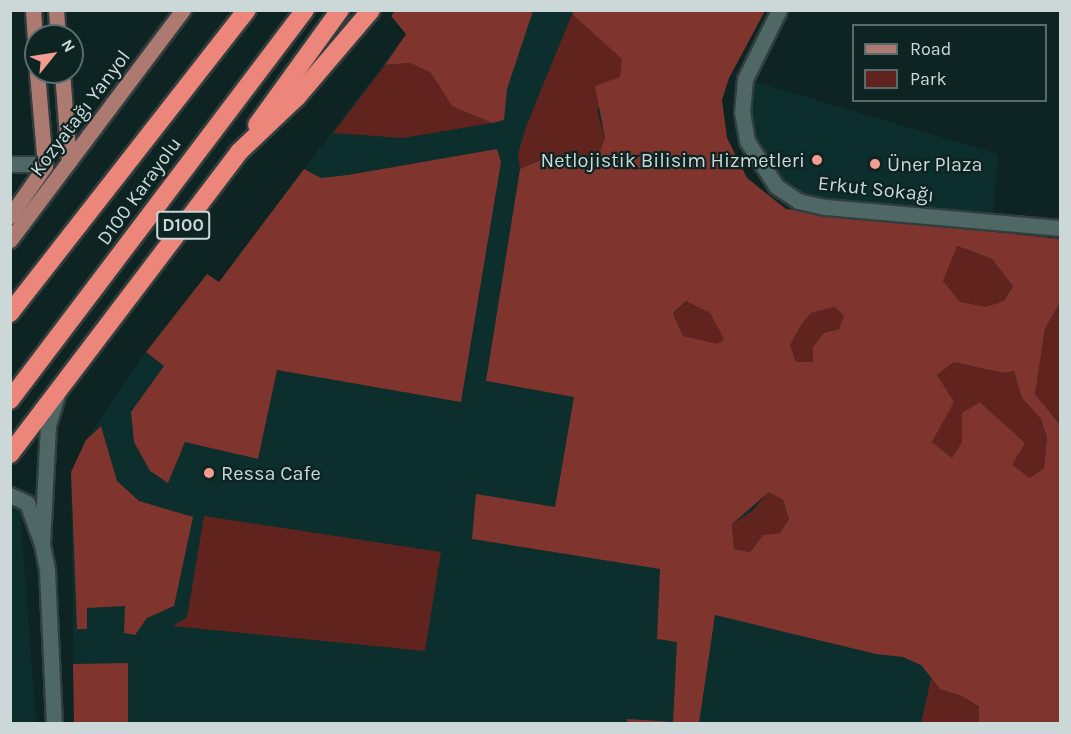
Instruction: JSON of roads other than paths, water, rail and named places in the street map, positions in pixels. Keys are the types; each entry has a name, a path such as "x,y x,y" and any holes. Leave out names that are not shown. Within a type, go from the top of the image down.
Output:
{"highway":[{"name":"D100 Karayolu","path":"10,314 247,10"},
{"name":"D100 Karayolu","path":"10,400 305,10"},
{"path":"239,152 340,10"},
{"name":"D100","path":"10,454 239,152 297,97 371,10"}],"main road":[{"name":"Kozyatağı Yanyol","path":"10,240 183,10"},
{"path":"10,216 43,172 45,164 38,84"},
{"path":"45,164 69,162 63,84"}],"street":[{"name":"Erkut Sokağı","path":"779,10 745,79 742,112 747,141 776,186 798,201 825,207 1060,228"},
{"path":"10,165 45,164"},
{"path":"42,544 48,425 59,389"},
{"path":"10,495 27,503 42,544 47,570 54,723"}],"place":[{"name":"Netlojistik Bilisim Hizmetleri","path":"817,160"},
{"name":"Üner Plaza","path":"875,164"},
{"name":"Ressa Cafe","path":"209,473"}]}
